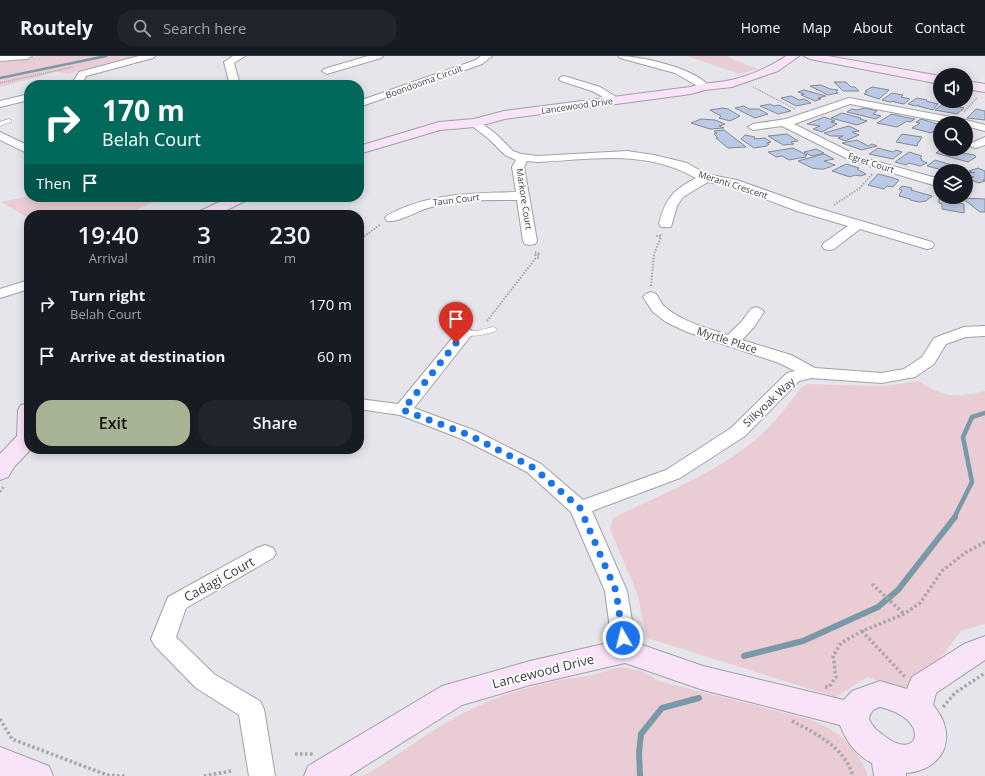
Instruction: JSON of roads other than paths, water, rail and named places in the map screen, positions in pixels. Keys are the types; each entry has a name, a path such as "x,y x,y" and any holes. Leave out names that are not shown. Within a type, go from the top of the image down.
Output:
{"street":[{"path":"1,58 27,56"},
{"path":"78,80 82,74 150,56"},
{"path":"234,80 229,62 240,56"},
{"path":"327,71 378,56"},
{"name":"Boondooma Circuit","path":"364,102 479,62 487,56"},
{"path":"623,56 678,71 704,86"},
{"path":"792,56 809,56 933,79"},
{"name":"Lancewood Drive","path":"364,148 439,126 475,123 504,115 691,90 704,86 724,85 780,67 792,56"},
{"path":"564,79 600,90 616,100"},
{"path":"973,86 984,88"},
{"path":"0,104 24,97"},
{"path":"753,127 784,123 847,101 855,101 933,116"},
{"name":"Meranti Crescent","path":"475,123 509,152 524,158 544,159 609,154 636,155 659,159 683,166 706,178 733,183 824,215 927,245"},
{"name":"Egret Court","path":"784,123 846,155 933,181"},
{"path":"973,125 985,128"},
{"path":"0,135 24,147"},
{"name":"Markore Court","path":"524,158 518,167 530,241"},
{"path":"666,224 669,209 674,197 706,178"},
{"name":"Taun Court","path":"392,218 413,208 444,199 523,196"},
{"path":"215,210 231,202"},
{"path":"829,246 857,224"},
{"path":"0,294 24,286"},
{"name":"Myrtle Place","path":"651,297 658,309 672,319 693,329 785,359 811,373"},
{"path":"730,341 748,324 756,312"},
{"path":"403,410 462,328"},
{"name":"Silkyoak Way","path":"580,508 673,474 738,432 793,377 811,373 882,378 909,374 928,360 940,341 964,332 985,331"},
{"path":"364,405 403,410 469,435 534,468 580,508 616,591 625,651 703,678 853,715"},
{"path":"0,472 4,464 24,442"},
{"name":"Cadagi Court","path":"262,776 252,709 205,681 163,640 176,603 265,553"},
{"path":"917,709 923,686 974,652 985,648"},
{"name":"Lancewood Drive","path":"320,776 453,695 530,673 625,651"},
{"path":"880,694 896,697 909,703 926,719 932,736 930,746 919,756 889,766 874,748 862,737 855,726 853,715 856,705 868,696 880,694"},
{"path":"0,761 37,776"}],"lane":[{"path":"0,124 9,121"},
{"path":"462,328 474,334 493,329"}],"waterway":[{"path":"0,78 106,56"},
{"path":"954,518 972,482 963,437 972,417 985,413"},
{"path":"744,656 803,641 878,607 898,590 955,517"},
{"path":"640,776 639,753 641,734 662,708 699,698"}]}
